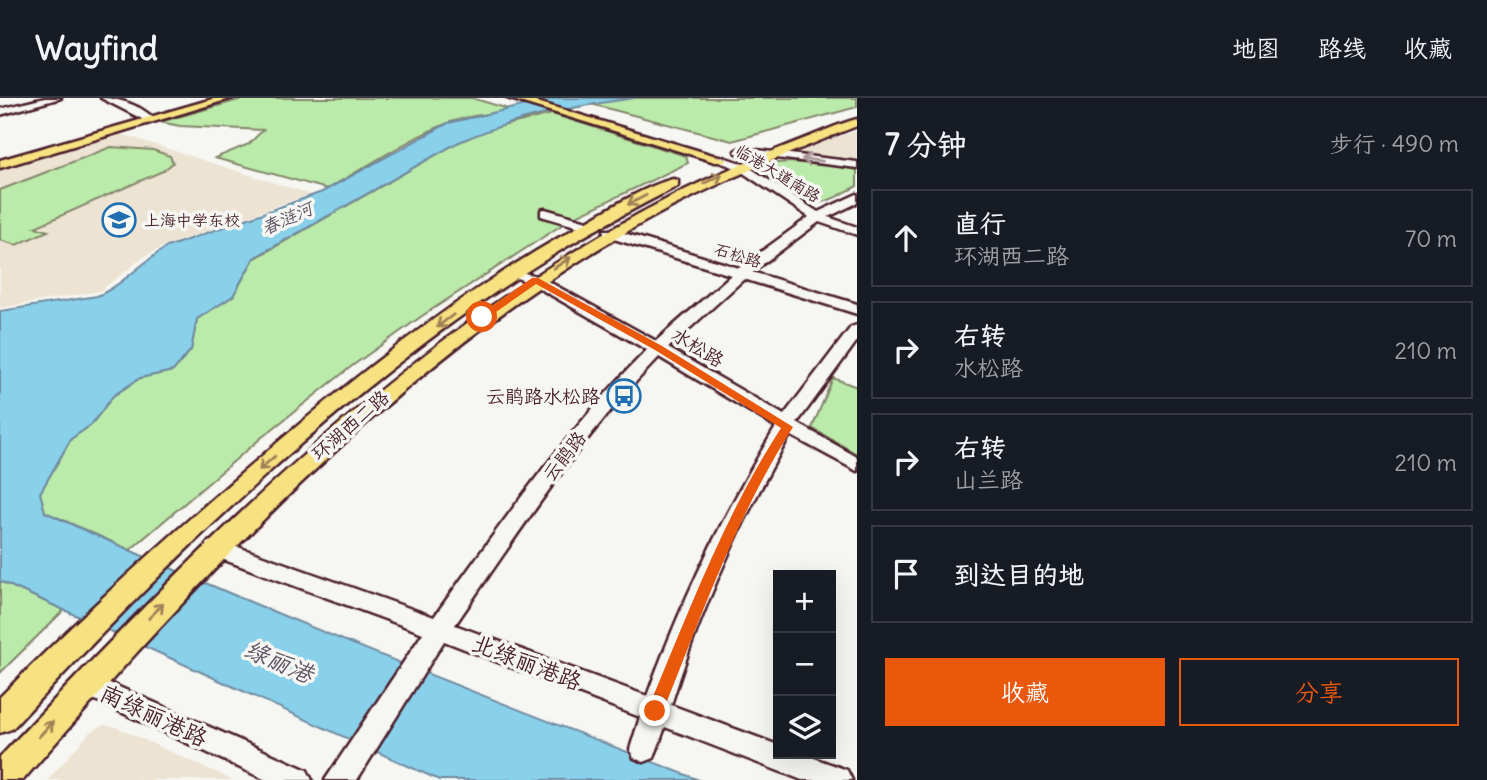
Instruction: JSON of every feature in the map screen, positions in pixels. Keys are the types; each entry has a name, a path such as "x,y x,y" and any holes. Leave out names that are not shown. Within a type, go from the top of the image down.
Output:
{"main road":[{"path":"0,164 202,98"},
{"path":"0,155 146,116 228,98"},
{"path":"512,98 562,113 730,152"},
{"path":"552,98 703,140"},
{"path":"802,129 857,113"},
{"name":"环湖西二路","path":"0,719 161,561 266,464 346,396 452,315 513,274 599,230 740,166 857,122"},
{"name":"环湖西二路","path":"1,780 120,648 216,548 372,405 482,317 599,230 730,152 767,141"}],"street":[{"path":"0,112 56,98"},
{"path":"106,98 146,116"},
{"path":"730,152 857,165"},
{"name":"临港大道南路","path":"730,152 740,166 817,218 857,231"},
{"name":"云鹃路","path":"348,769 439,629 554,466 615,392 658,348 741,274 817,218 857,198"},
{"name":"石松路","path":"545,213 857,309"},
{"name":"水松路","path":"513,274 535,280 658,348 788,427 857,465"},
{"path":"644,749 655,711 728,532 759,471 822,375 857,330"},
{"name":"北绿丽港路","path":"216,548 439,629 837,780"},
{"name":"南绿丽港路","path":"88,684 298,780"}],"shaded area":[{"path":"857,131 857,163 807,157 794,151"},
{"name":"上海中学东校","path":"121,134 310,194 165,246 145,256 100,291 0,308 0,170"},
{"path":"104,725 116,727 233,780 48,780 90,732"}],"green space":[{"path":"246,98 472,98 512,110 448,123 402,145 327,189 215,158 249,144 263,130 180,126 160,122"},
{"path":"568,98 857,98 857,107 732,141"},
{"path":"552,114 686,156 688,163 574,217 422,316 352,366 261,438 130,550 45,512 40,493 71,439 91,425 113,396 140,378 173,371 191,350 197,319 233,296 254,259 457,143 485,130"},
{"path":"111,147 153,150 170,156 173,163 163,171 35,227 48,231 16,245 0,240 0,190"},
{"path":"777,163 857,169 857,186 826,201 799,199 774,184 763,170"},
{"path":"833,378 857,387 857,454 812,428"},
{"path":"0,581 64,610 0,673"}],"water":[{"path":"557,98 635,98 544,114 478,134 457,143 254,258 233,296 197,319 191,350 173,371 140,378 113,396 91,425 71,439 40,493 45,512 207,584 699,780 439,780 0,581 0,311 97,296 116,286 167,247 322,192 448,123"}],"place":[{"name":"上海中学东校","path":"119,220"},
{"name":"云鹃路水松路","path":"624,396"}],"route":[{"path":"482,317 535,280 658,348 788,427 759,471 728,532 655,711"}],"water label":[{"name":"春涟河","path":"287,218"},
{"name":"绿丽港","path":"279,661"}]}
